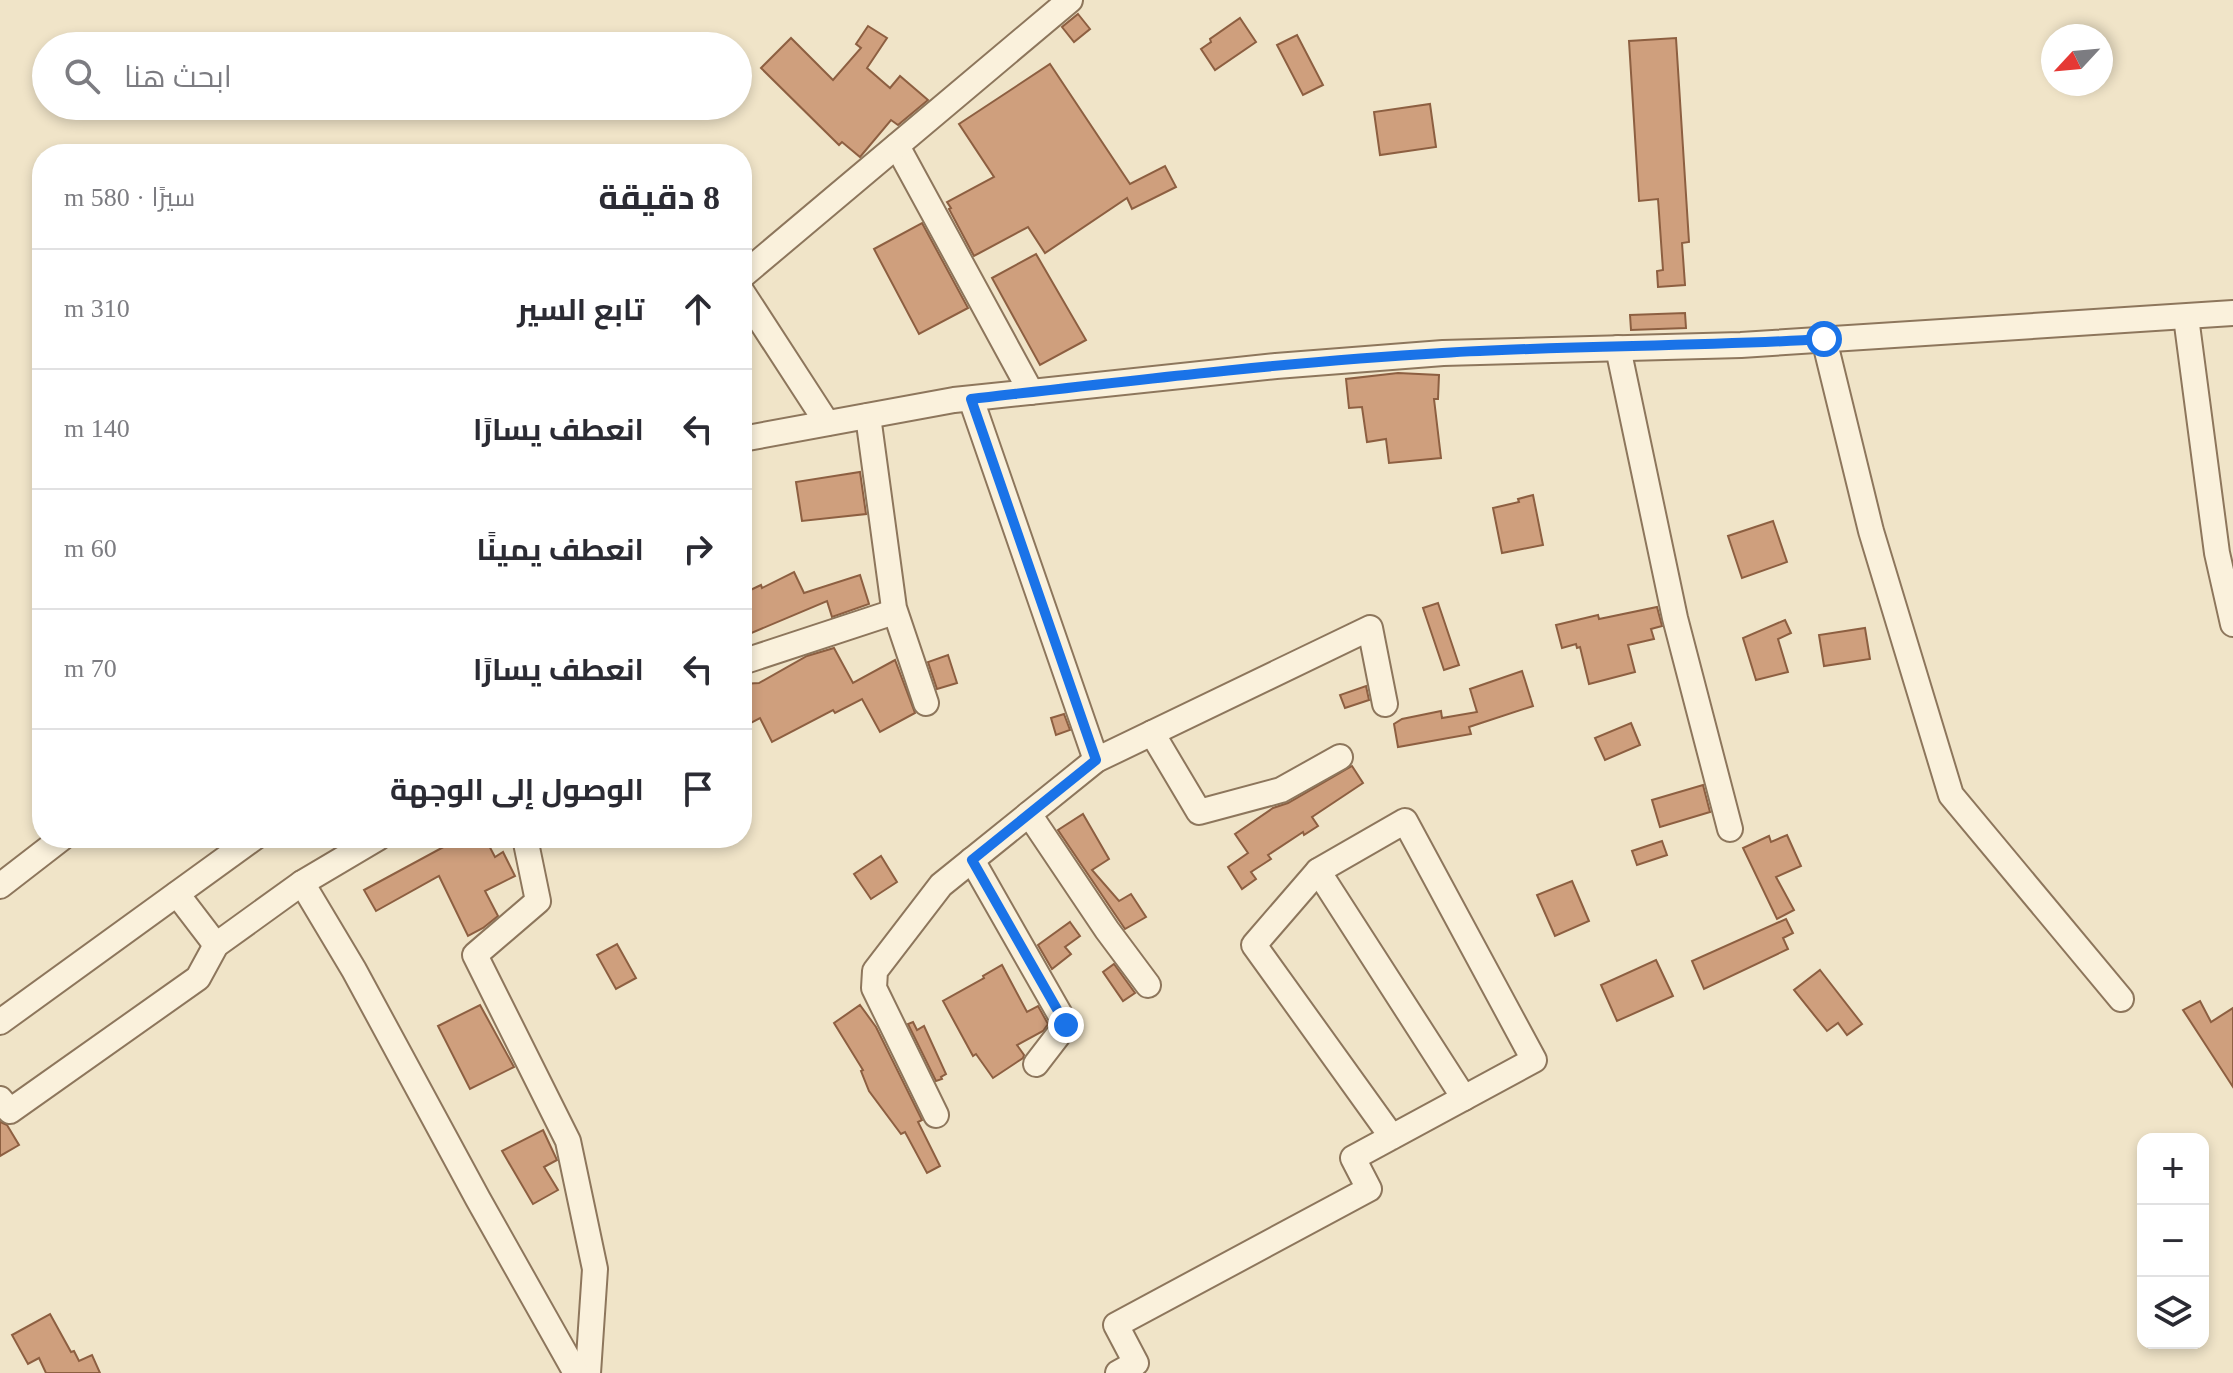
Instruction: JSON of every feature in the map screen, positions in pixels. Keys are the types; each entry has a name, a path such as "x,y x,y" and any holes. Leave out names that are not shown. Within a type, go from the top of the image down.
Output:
{"street":[{"path":"752,268 1070,0"},
{"path":"897,146 1031,392"},
{"path":"752,307 827,423"},
{"path":"752,437 971,399 1276,366 1443,353 1741,345 2233,313"},
{"path":"2186,317 2217,553 2233,624"},
{"path":"1824,339 1871,531 1951,795 2121,999"},
{"path":"1618,348 1675,618 1730,829"},
{"path":"971,399 1096,760"},
{"path":"868,416 894,608 926,703"},
{"path":"752,659 888,614"},
{"path":"936,1115 874,988 875,971 941,885 1096,760 1370,628 1385,704"},
{"path":"1152,733 1199,812 1281,790 1340,757"},
{"path":"1029,814 1148,985"},
{"path":"1118,1373 1136,1363 1116,1325 1369,1189 1353,1158 1392,1137 1534,1060 1405,821 1318,871 1254,945 1392,1137"},
{"path":"0,886 49,848"},
{"path":"0,1022 240,848"},
{"path":"0,1099 10,1111 198,978 216,945 302,883 361,848"},
{"path":"527,848 538,901 475,955 568,1141 595,1269 588,1373"},
{"path":"972,860 1066,1025 1036,1064"},
{"path":"1318,871 1464,1098"},
{"path":"302,883 354,970 576,1373"},
{"path":"177,894 216,945"}],"building":[{"path":"1078,14 1090,29 1074,42 1062,27"},
{"path":"1240,18 1256,42 1215,70 1201,49"},
{"path":"868,26 887,38 867,68 890,88 900,76 928,100 898,125 891,120 860,157 842,142 839,145 761,68 791,38 833,80 861,48 856,44"},
{"path":"1297,35 1323,85 1303,95 1277,45"},
{"path":"1676,38 1689,242 1682,243 1685,285 1658,287 1657,271 1663,270 1658,199 1639,201 1629,41"},
{"path":"1050,64 1130,184 1165,166 1176,187 1132,209 1127,198 1045,253 1028,227 974,256 947,202 994,177 959,124"},
{"path":"1430,104 1436,147 1380,155 1374,112"},
{"path":"922,223 968,308 919,334 874,249"},
{"path":"1036,254 1086,340 1040,365 992,278"},
{"path":"1685,313 1686,328 1631,330 1630,315"},
{"path":"1398,373 1439,375 1438,399 1434,399 1441,458 1389,463 1386,439 1367,442 1362,407 1349,408 1346,379"},
{"path":"860,472 866,514 802,521 796,482"},
{"path":"1533,495 1543,545 1502,553 1493,508"},
{"path":"1773,521 1787,562 1742,578 1728,536"},
{"path":"794,572 804,593 860,575 869,604 832,617 827,601 752,633 752,589 761,585 762,588"},
{"path":"1438,603 1459,665 1444,670 1423,608"},
{"path":"1657,607 1662,626 1651,629 1654,639 1628,645 1635,672 1589,684 1580,647 1577,648 1576,644 1562,648 1556,625 1598,615 1599,619"},
{"path":"1785,620 1791,633 1778,639 1788,672 1756,680 1743,638"},
{"path":"1865,628 1870,659 1824,666 1819,635"},
{"path":"834,648 853,683 895,660 915,713 880,732 862,699 835,713 833,710 772,742 760,718 752,722 752,683 759,683 807,656"},
{"path":"948,655 957,683 937,689 928,662"},
{"path":"1522,671 1533,706 1469,727 1471,734 1398,747 1394,724 1402,719 1441,711 1442,718 1477,712 1470,689"},
{"path":"1366,686 1369,700 1345,708 1340,695"},
{"path":"1064,714 1070,730 1056,735 1051,718"},
{"path":"1631,723 1640,745 1605,760 1595,738"},
{"path":"1352,766 1363,783 1312,817 1318,826 1268,855 1271,859 1251,872 1256,879 1242,889 1228,867 1248,853 1235,834 1273,808 1288,803"},
{"path":"1703,785 1710,812 1660,827 1652,800"},
{"path":"1083,814 1109,859 1092,870 1119,901 1131,894 1146,917 1125,929 1058,830"},
{"path":"1787,835 1801,866 1776,877 1794,910 1777,919 1743,848 1769,836 1771,842"},
{"path":"1662,841 1667,855 1637,865 1632,851"},
{"path":"442,848 490,848 495,857 503,852 515,876 485,891 498,916 468,936 439,876 376,911 364,890"},
{"path":"881,856 897,882 871,899 854,874"},
{"path":"1572,881 1589,921 1555,936 1537,895"},
{"path":"1786,919 1793,933 1783,938 1788,949 1704,989 1692,961"},
{"path":"1070,922 1080,936 1065,947 1071,954 1052,969 1038,945"},
{"path":"617,944 636,978 616,989 597,955"},
{"path":"1656,960 1673,996 1617,1021 1601,985"},
{"path":"1114,964 1135,993 1123,1001 1103,972"},
{"path":"1002,965 1027,1012 1038,1006 1048,1024 1043,1031 1017,1045 1023,1058 993,1078 976,1054 973,1056 943,1001"},
{"path":"1820,970 1862,1024 1847,1035 1838,1023 1827,1031 1794,990"},
{"path":"2200,1001 2211,1022 2233,1008 2233,1087 2183,1010"},
{"path":"480,1005 514,1067 470,1089 438,1026"},
{"path":"860,1005 876,1027 922,1120 918,1122 940,1166 927,1173 905,1132 901,1134 869,1091 863,1070 834,1023"},
{"path":"913,1022 917,1030 924,1026 946,1074 942,1079 936,1081 908,1024"},
{"path":"0,1122 7,1125 19,1145 0,1156"},
{"path":"543,1130 557,1160 544,1167 558,1190 533,1204 502,1151"},
{"path":"50,1314 71,1352 74,1351 79,1361 92,1355 100,1373 46,1373 39,1358 28,1364 12,1335"}],"route":[{"path":"1066,1025 972,860 1096,760 971,399 1276,366 1443,353 1741,345 1824,339"}]}
